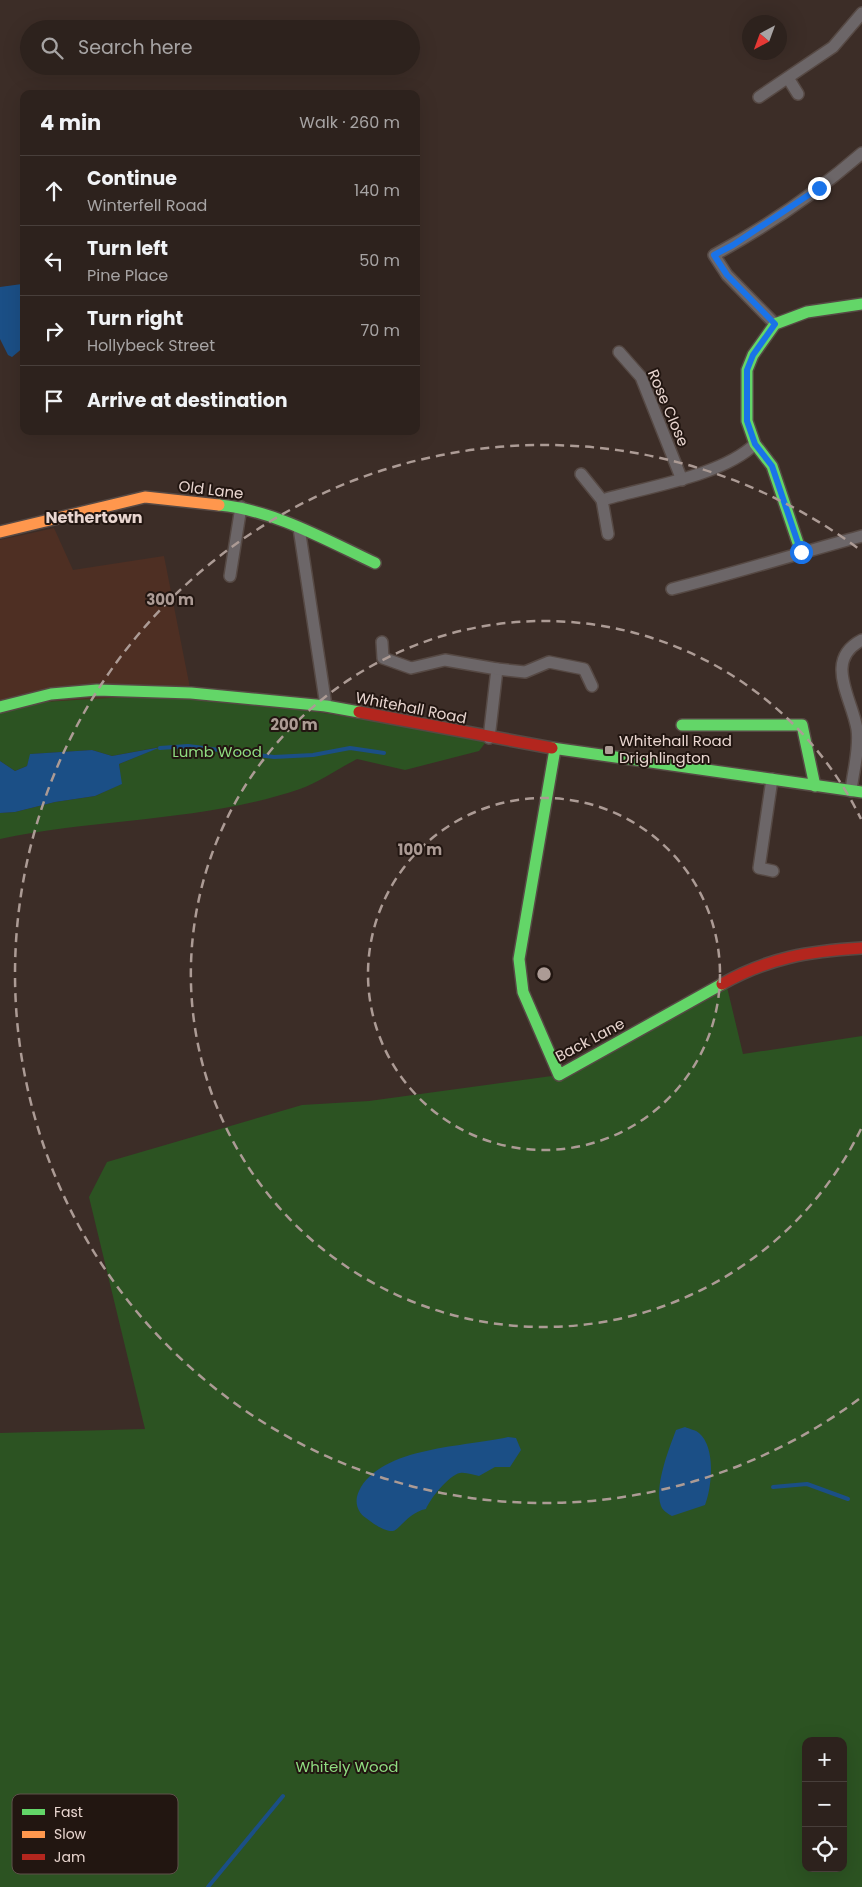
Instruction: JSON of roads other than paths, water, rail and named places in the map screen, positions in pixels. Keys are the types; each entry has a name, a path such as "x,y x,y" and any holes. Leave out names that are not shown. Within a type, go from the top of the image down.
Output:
{"street":[{"path":"758,97 833,47 862,13"},
{"path":"788,78 798,94"},
{"path":"775,324 727,275 714,255 733,245 819,188 862,154"},
{"path":"801,552 772,466 755,444 747,421 747,370 753,355 775,324 807,312 862,304"},
{"name":"Rose Close","path":"619,352 641,377 682,480"},
{"path":"602,500 645,487 682,480 744,454 755,444"},
{"path":"581,474 602,500 608,534"},
{"name":"Old Lane","path":"0,532 146,497 241,507 299,528 375,563"},
{"path":"230,576 241,507"},
{"path":"299,528 326,706"},
{"path":"672,589 735,574 801,552 862,536"},
{"path":"856,791 857,730 841,666 848,650 862,640"},
{"path":"382,642 383,658 411,668 445,660 525,672 549,662 584,669 592,686"},
{"path":"489,738 497,669"},
{"name":"Whitehall Road","path":"0,708 51,694 97,690 191,693 326,706 555,749 856,791"},
{"path":"682,725 802,725 815,786"},
{"name":"Back Lane","path":"555,749 519,959 524,992 559,1075 750,968 813,951 862,948"},
{"path":"772,779 754,867 773,871"}],"water":[{"path":"20,284 20,350 12,357 8,355 0,339 0,287"},
{"path":"161,747 119,764 122,784 95,796 55,802 15,812 0,813 0,761 15,771 27,766 30,754 92,750 112,756"},
{"path":"685,1427 696,1431 704,1439 710,1457 711,1478 705,1505 672,1516 664,1511 661,1506 659,1488 666,1457 676,1430"},
{"path":"508,1437 516,1438 521,1450 510,1467 495,1467 479,1476 465,1473 456,1475 440,1488 426,1509 409,1517 393,1531 379,1527 363,1516 359,1509 357,1499 359,1491 370,1476 386,1465 426,1451"}],"waterway":[{"path":"160,748 188,746 274,757 313,755 350,748 384,753"},
{"path":"773,1487 807,1484 848,1499"},
{"path":"208,1887 283,1796"}],"place":[{"name":"Whitehall Road Drighlington","path":"609,750"}],"district":[{"name":"Nethertown","path":"94,517"}],"park label":[{"name":"Lumb Wood","path":"217,752"},
{"name":"Whitely Wood","path":"347,1767"}]}
